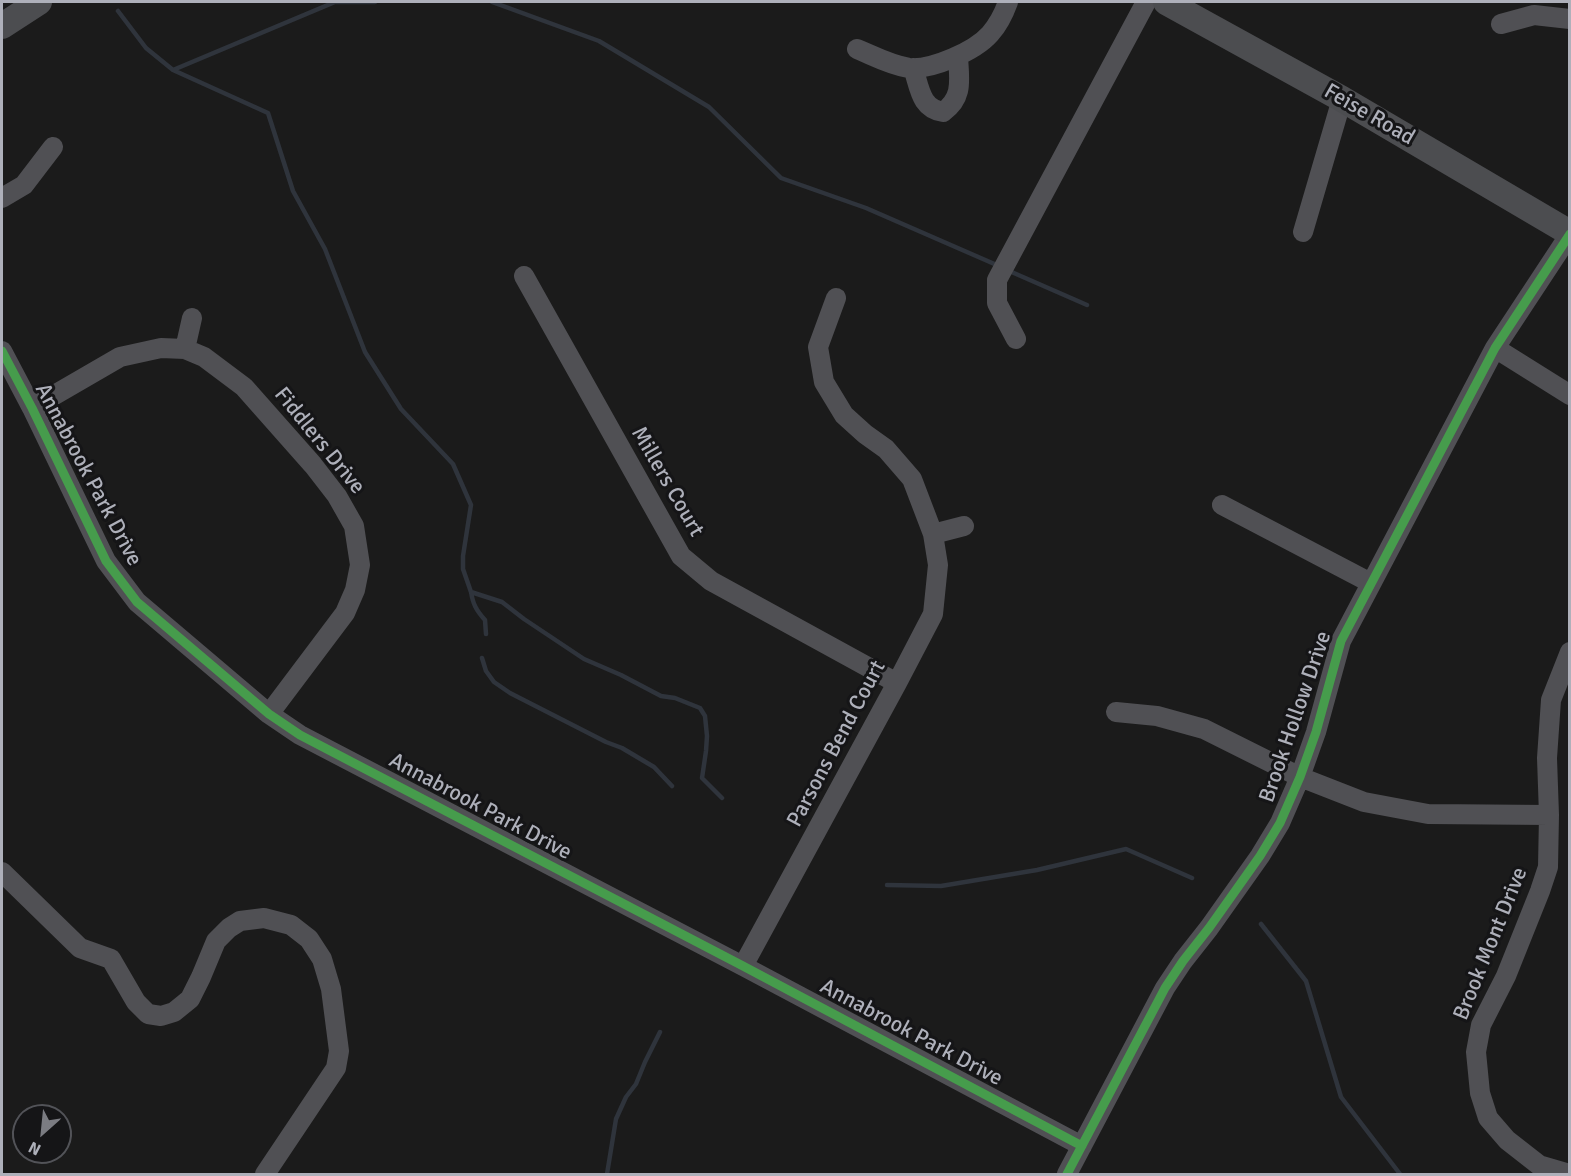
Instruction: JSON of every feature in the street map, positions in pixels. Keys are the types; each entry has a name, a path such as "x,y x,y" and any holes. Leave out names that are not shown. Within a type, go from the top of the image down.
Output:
{"main road":[{"path":"2,26 39,2"},
{"name":"Feise Road","path":"1176,4 1569,233"}],"street":[{"path":"857,48 893,65 913,68 948,61 989,35 1008,2"},
{"path":"1016,339 997,303 998,280 1146,2"},
{"path":"1501,24 1534,15 1569,19"},
{"path":"913,68 924,102 934,111 943,112 951,107 958,95 958,56"},
{"path":"1303,232 1342,99"},
{"path":"2,198 24,185 53,147"},
{"name":"Brook Hollow Drive","path":"1067,1174 1165,988 1260,856 1280,823 1316,732 1341,641 1495,348 1569,233"},
{"name":"Millers Court","path":"524,276 681,556 711,581 897,683"},
{"name":"Parsons Bend Court","path":"743,966 933,614 938,565 933,534 912,479 886,449 844,416 824,382 818,346 836,298"},
{"path":"185,349 192,318"},
{"name":"Fiddlers Drive","path":"32,408 120,357 161,348 185,349 204,357 244,387 313,465 337,496 354,526 360,566 355,591 345,613 269,714"},
{"path":"1495,348 1569,395"},
{"name":"Annabrook Park Drive","path":"2,351 106,561 137,602 269,714 300,735 1082,1146"},
{"path":"1222,505 1371,582"},
{"path":"933,534 964,526"},
{"name":"Brook Mont Drive","path":"1569,652 1547,758 1550,815 1548,867 1506,976 1481,1025 1476,1052 1479,1093 1488,1118 1508,1140 1539,1165 1569,1174"},
{"path":"1116,712 1156,716 1204,729 1300,777 1364,802 1428,814 1550,815"},
{"path":"2,872 80,948 111,959 136,1002 148,1014 161,1016 174,1012 190,999 216,941 240,921 264,918 291,926 309,939 322,959 331,989 339,1051 336,1068 265,1174"}],"waterway":[{"path":"173,70 335,2 375,2"},
{"path":"492,2 599,41 709,107 781,178 866,208 999,266"},
{"path":"118,11 146,48 173,70 268,113 293,191 325,249 365,352 401,409 453,464 471,505 463,556 463,569 471,592 502,602 584,659 661,696 675,698 700,708 705,716 707,736 702,778 722,798"},
{"path":"1007,270 1087,305"},
{"path":"471,592 475,607 485,620 486,634"},
{"path":"482,658 486,671 494,682 510,693 622,748 654,767 672,786"},
{"path":"887,885 941,886 1037,870 1126,849 1192,878"},
{"path":"1261,924 1306,981 1341,1097 1400,1174"},
{"path":"607,1174 616,1119 626,1097 636,1084 660,1032"}],"cycle path":[{"path":"1067,1174 1165,988 1260,856 1280,823 1316,732 1341,641 1495,348 1570,234"},
{"path":"2,351 106,561 137,602 269,714 300,735 1082,1146"}]}
